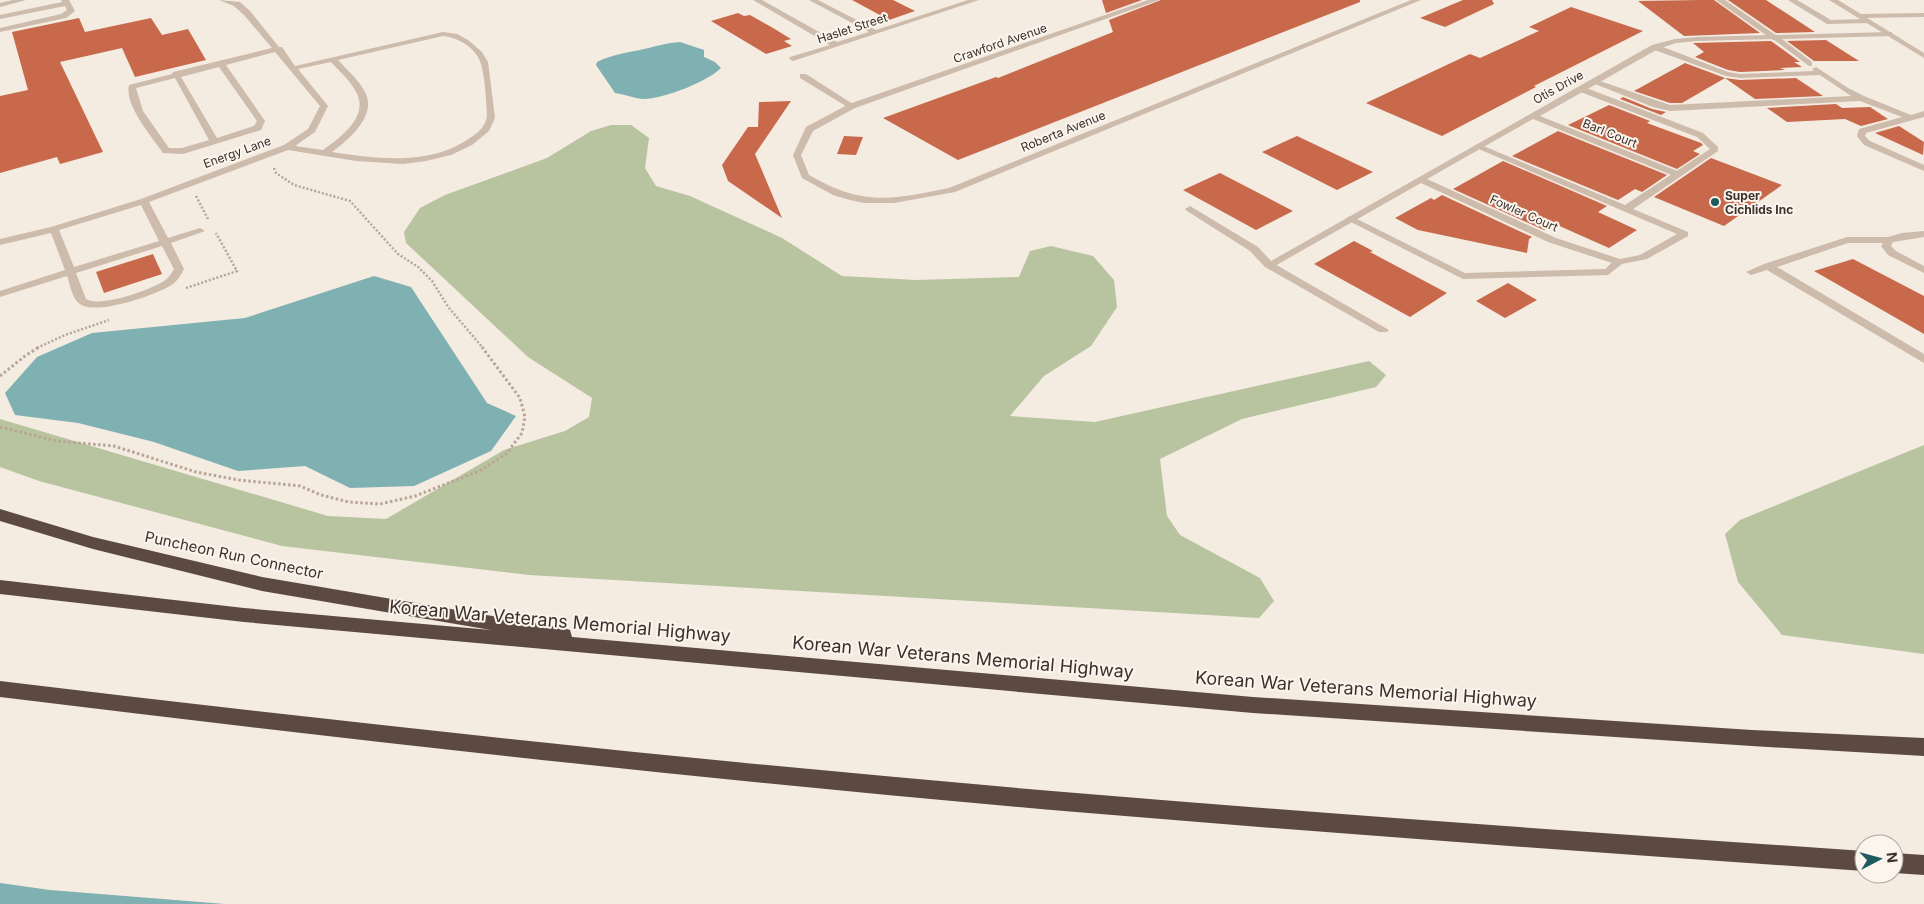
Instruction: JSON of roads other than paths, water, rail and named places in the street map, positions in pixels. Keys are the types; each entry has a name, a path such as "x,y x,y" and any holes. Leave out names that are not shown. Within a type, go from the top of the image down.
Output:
{"highway":[{"name":"Puncheon Run Connector","path":"0,515 93,543 262,584 671,654"},
{"name":"Korean War Veterans Memorial Highway","path":"0,587 244,615 1263,706 1924,747"},
{"path":"0,689 401,737 925,790 1237,816 1854,860"},
{"path":"1904,864 1924,865"}],"street":[{"path":"0,5 22,0"},
{"name":"Energy Lane","path":"0,242 54,229 144,200 287,147 312,130 324,106 279,49 247,13 237,4 223,0"},
{"path":"757,0 836,45"},
{"path":"813,0 875,32"},
{"name":"Haslet Street","path":"793,59 975,0"},
{"name":"Crawford Avenue","path":"852,106 1156,0"},
{"name":"Roberta Avenue","path":"852,106 809,129 797,155 805,176 837,193 865,201 906,200 952,190 1417,0"},
{"path":"1720,0 1776,38 1822,73 1861,98 1908,118"},
{"path":"1792,0 1823,20 1830,22 1868,22"},
{"path":"1833,0 1924,56"},
{"path":"0,17 66,1 71,11 63,16 0,30"},
{"path":"1859,16 1924,15"},
{"path":"287,147 372,160 402,161 430,158 468,144 483,133 491,120 484,60 464,40 451,34 443,34 294,68"},
{"name":"Otis Drive","path":"1269,265 1655,47 1682,40 1889,34"},
{"path":"1655,47 1713,71 1726,74 1740,76 1822,73"},
{"path":"221,64 261,122 258,128 183,151 166,151 134,104 131,94 132,87 176,74 279,49"},
{"path":"325,152 341,141 356,125 364,108 363,97 333,59"},
{"path":"176,74 214,141"},
{"path":"803,76 852,106"},
{"path":"1594,82 1656,105 1670,108 1861,98"},
{"path":"1581,89 1700,135 1715,149 1626,209"},
{"path":"1924,114 1862,131 1861,136 1868,143 1924,168"},
{"name":"Barl Court","path":"1533,116 1676,174"},
{"path":"1350,219 1463,276 1608,272 1619,262 1642,257 1685,234 1478,147"},
{"name":"Fowler Court","path":"1421,180 1552,240 1619,262"},
{"path":"54,229 81,300 88,304 119,301 145,294 173,279 179,269 144,200"},
{"path":"1190,209 1254,249 1269,265 1382,330"},
{"path":"0,294 200,230"},
{"path":"1751,272 1847,240 1889,240 1902,236 1924,234"},
{"path":"1889,240 1886,246 1892,253 1924,270"},
{"path":"1768,266 1924,359"}],"water":[{"path":"680,42 704,50 704,57 715,62 721,68 705,79 683,89 660,97 642,99 615,93 596,65 597,62 614,55"},
{"path":"374,276 411,287 487,403 516,416 491,451 414,486 350,488 305,466 238,471 154,442 78,423 15,415 5,393 37,357 92,333 245,318"},
{"path":"0,883 50,890 225,904 0,904"}],"place":[{"name":"Super Cichlids Inc","path":"1715,202"}]}
